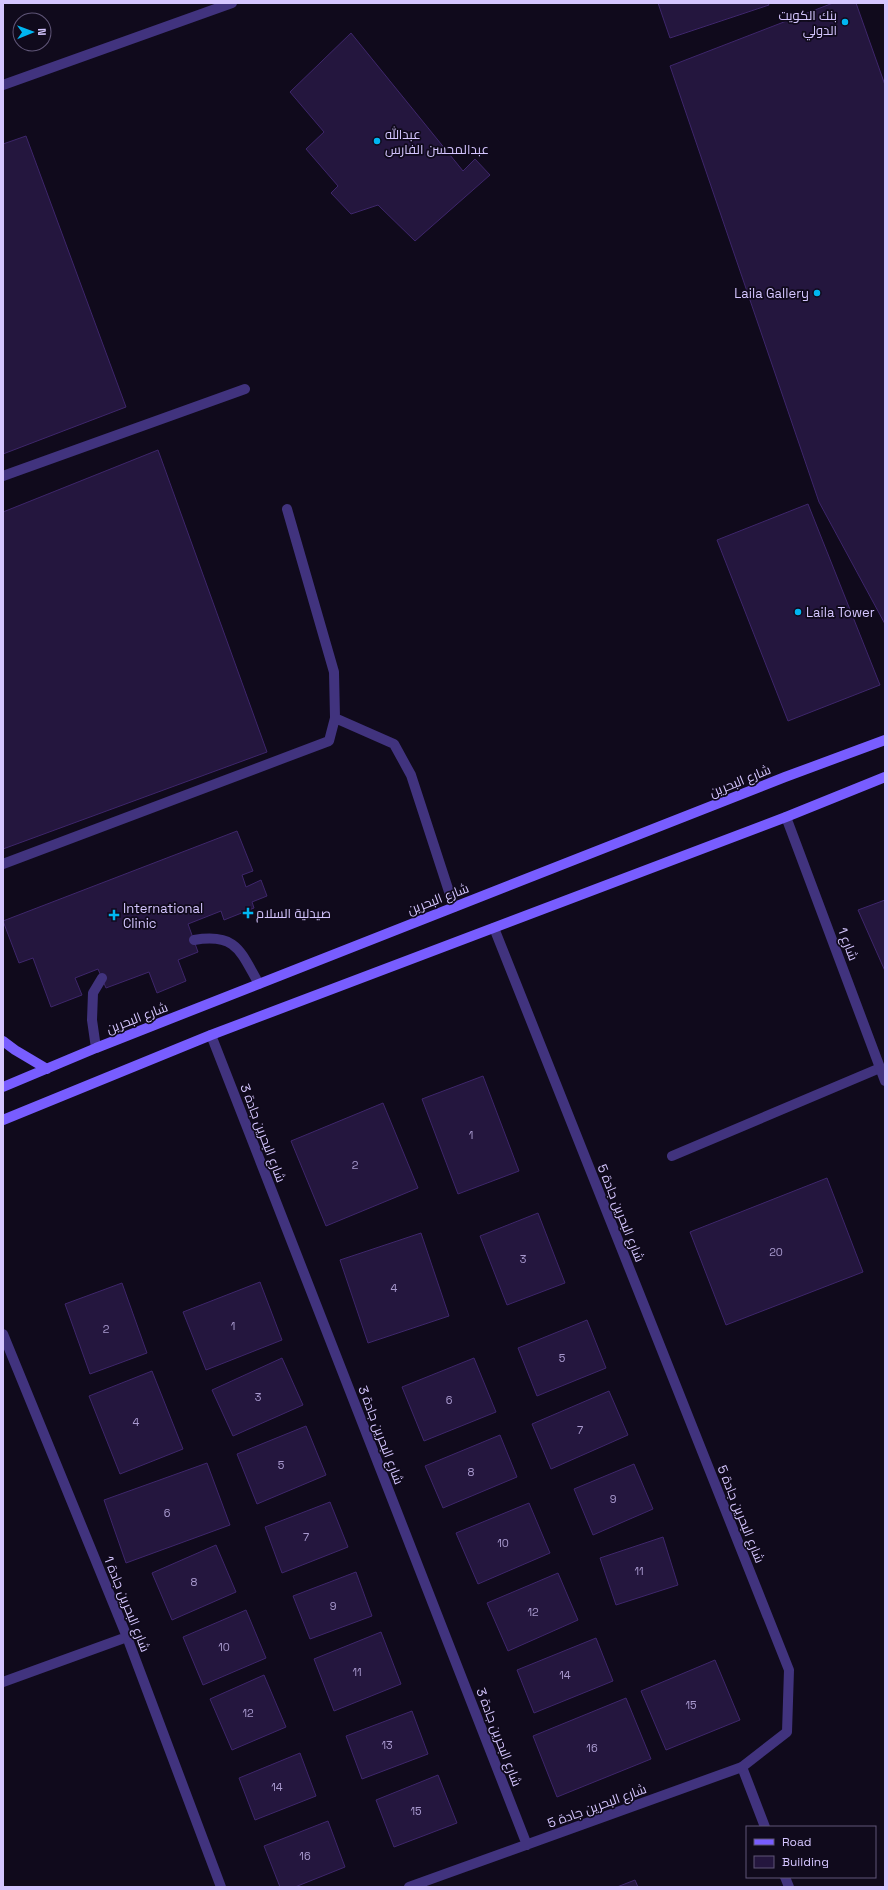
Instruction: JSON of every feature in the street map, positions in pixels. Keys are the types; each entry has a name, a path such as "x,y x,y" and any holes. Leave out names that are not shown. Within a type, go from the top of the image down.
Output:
{"street":[{"path":"3,86 232,3"},
{"path":"3,476 245,389"},
{"path":"3,864 329,741 335,718 334,672 287,509"},
{"path":"335,718 394,744 411,775 454,907"},
{"name":"شارع البحرين","path":"3,1087 96,1048 454,907 785,777 885,740"},
{"path":"3,1120 211,1035 786,817 885,777"},
{"name":"شارع 1","path":"786,817 885,1081"},
{"name":"شارع البحرين جادة 5","path":"409,1887 742,1767 788,1732 790,1670 494,928"},
{"path":"194,940 211,937 226,940 239,949 259,984"},
{"path":"96,1048 92,1020 93,993 102,978"},
{"name":"شارع البحرين جادة 3","path":"211,1035 527,1844"},
{"path":"3,1041 47,1069"},
{"path":"672,1156 880,1068"},
{"name":"شارع البحرين جادة 1","path":"3,1334 127,1637 221,1887"},
{"path":"3,1682 127,1637"},
{"path":"742,1767 766,1826"}],"building":[{"path":"658,3 768,3 769,5 670,38"},
{"name":"Laila Gallery","path":"833,3 856,3 885,85 885,624 819,502 670,66"},
{"name":"عبدالله عبدالمحسن الفارس","path":"351,33 463,171 475,159 490,175 415,241 378,205 351,214 331,193 338,186 306,149 324,132 290,92"},
{"path":"26,136 126,407 3,454 3,144"},
{"path":"158,450 267,752 3,849 3,512"},
{"name":"Laila Tower","path":"808,504 880,685 788,721 717,540"},
{"name":"International Clinic","path":"237,831 253,871 242,875 246,887 261,880 267,896 252,902 254,908 224,920 221,911 188,924 198,952 178,960 186,981 157,993 149,972 106,988 98,969 75,978 82,995 51,1007 33,958 19,963 3,921"},
{"path":"885,900 885,971 858,910"},
{"path":"483,1076 519,1171 458,1194 422,1099"},
{"path":"383,1103 418,1188 326,1226 291,1141"},
{"path":"827,1178 863,1272 726,1325 690,1232"},
{"path":"538,1213 565,1283 507,1305 480,1236"},
{"path":"421,1233 449,1316 368,1343 340,1260"},
{"path":"260,1282 282,1340 206,1370 183,1312"},
{"path":"122,1283 147,1353 90,1374 65,1304"},
{"path":"587,1320 606,1368 537,1396 518,1348"},
{"path":"282,1358 303,1405 233,1436 212,1390"},
{"path":"474,1358 496,1412 424,1441 402,1387"},
{"path":"152,1371 183,1449 120,1474 89,1396"},
{"path":"609,1391 628,1435 551,1469 532,1424"},
{"path":"306,1426 326,1475 257,1504 237,1454"},
{"path":"500,1435 517,1477 443,1508 425,1466"},
{"path":"207,1463 230,1525 126,1563 104,1500"},
{"path":"634,1464 653,1509 593,1535 574,1489"},
{"path":"330,1502 348,1547 282,1573 265,1527"},
{"path":"529,1503 550,1553 478,1584 456,1533"},
{"path":"663,1537 678,1585 616,1605 600,1558"},
{"path":"216,1545 236,1592 172,1620 152,1573"},
{"path":"356,1572 372,1616 310,1639 293,1596"},
{"path":"558,1573 578,1620 508,1651 487,1603"},
{"path":"246,1610 266,1658 203,1685 183,1637"},
{"path":"381,1632 401,1684 334,1711 314,1659"},
{"path":"596,1638 613,1681 534,1713 517,1670"},
{"path":"715,1660 740,1720 666,1750 641,1691"},
{"path":"264,1675 286,1727 232,1750 210,1699"},
{"path":"626,1698 651,1759 557,1797 533,1736"},
{"path":"412,1711 428,1754 362,1779 346,1736"},
{"path":"300,1753 316,1796 255,1820 239,1778"},
{"path":"438,1775 457,1823 394,1847 376,1800"},
{"path":"328,1821 345,1867 295,1887 280,1887 264,1846"},
{"path":"635,1880 638,1887 617,1887"}],"place":[{"name":"بنك الكويت الدولي","path":"845,22"},
{"name":"عبدالله عبدالمحسن الفارس","path":"377,141"},
{"name":"Laila Gallery","path":"817,293"},
{"name":"Laila Tower","path":"798,612"},
{"name":"صيدلية السلام","path":"248,913"},
{"name":"International Clinic","path":"114,915"}]}
